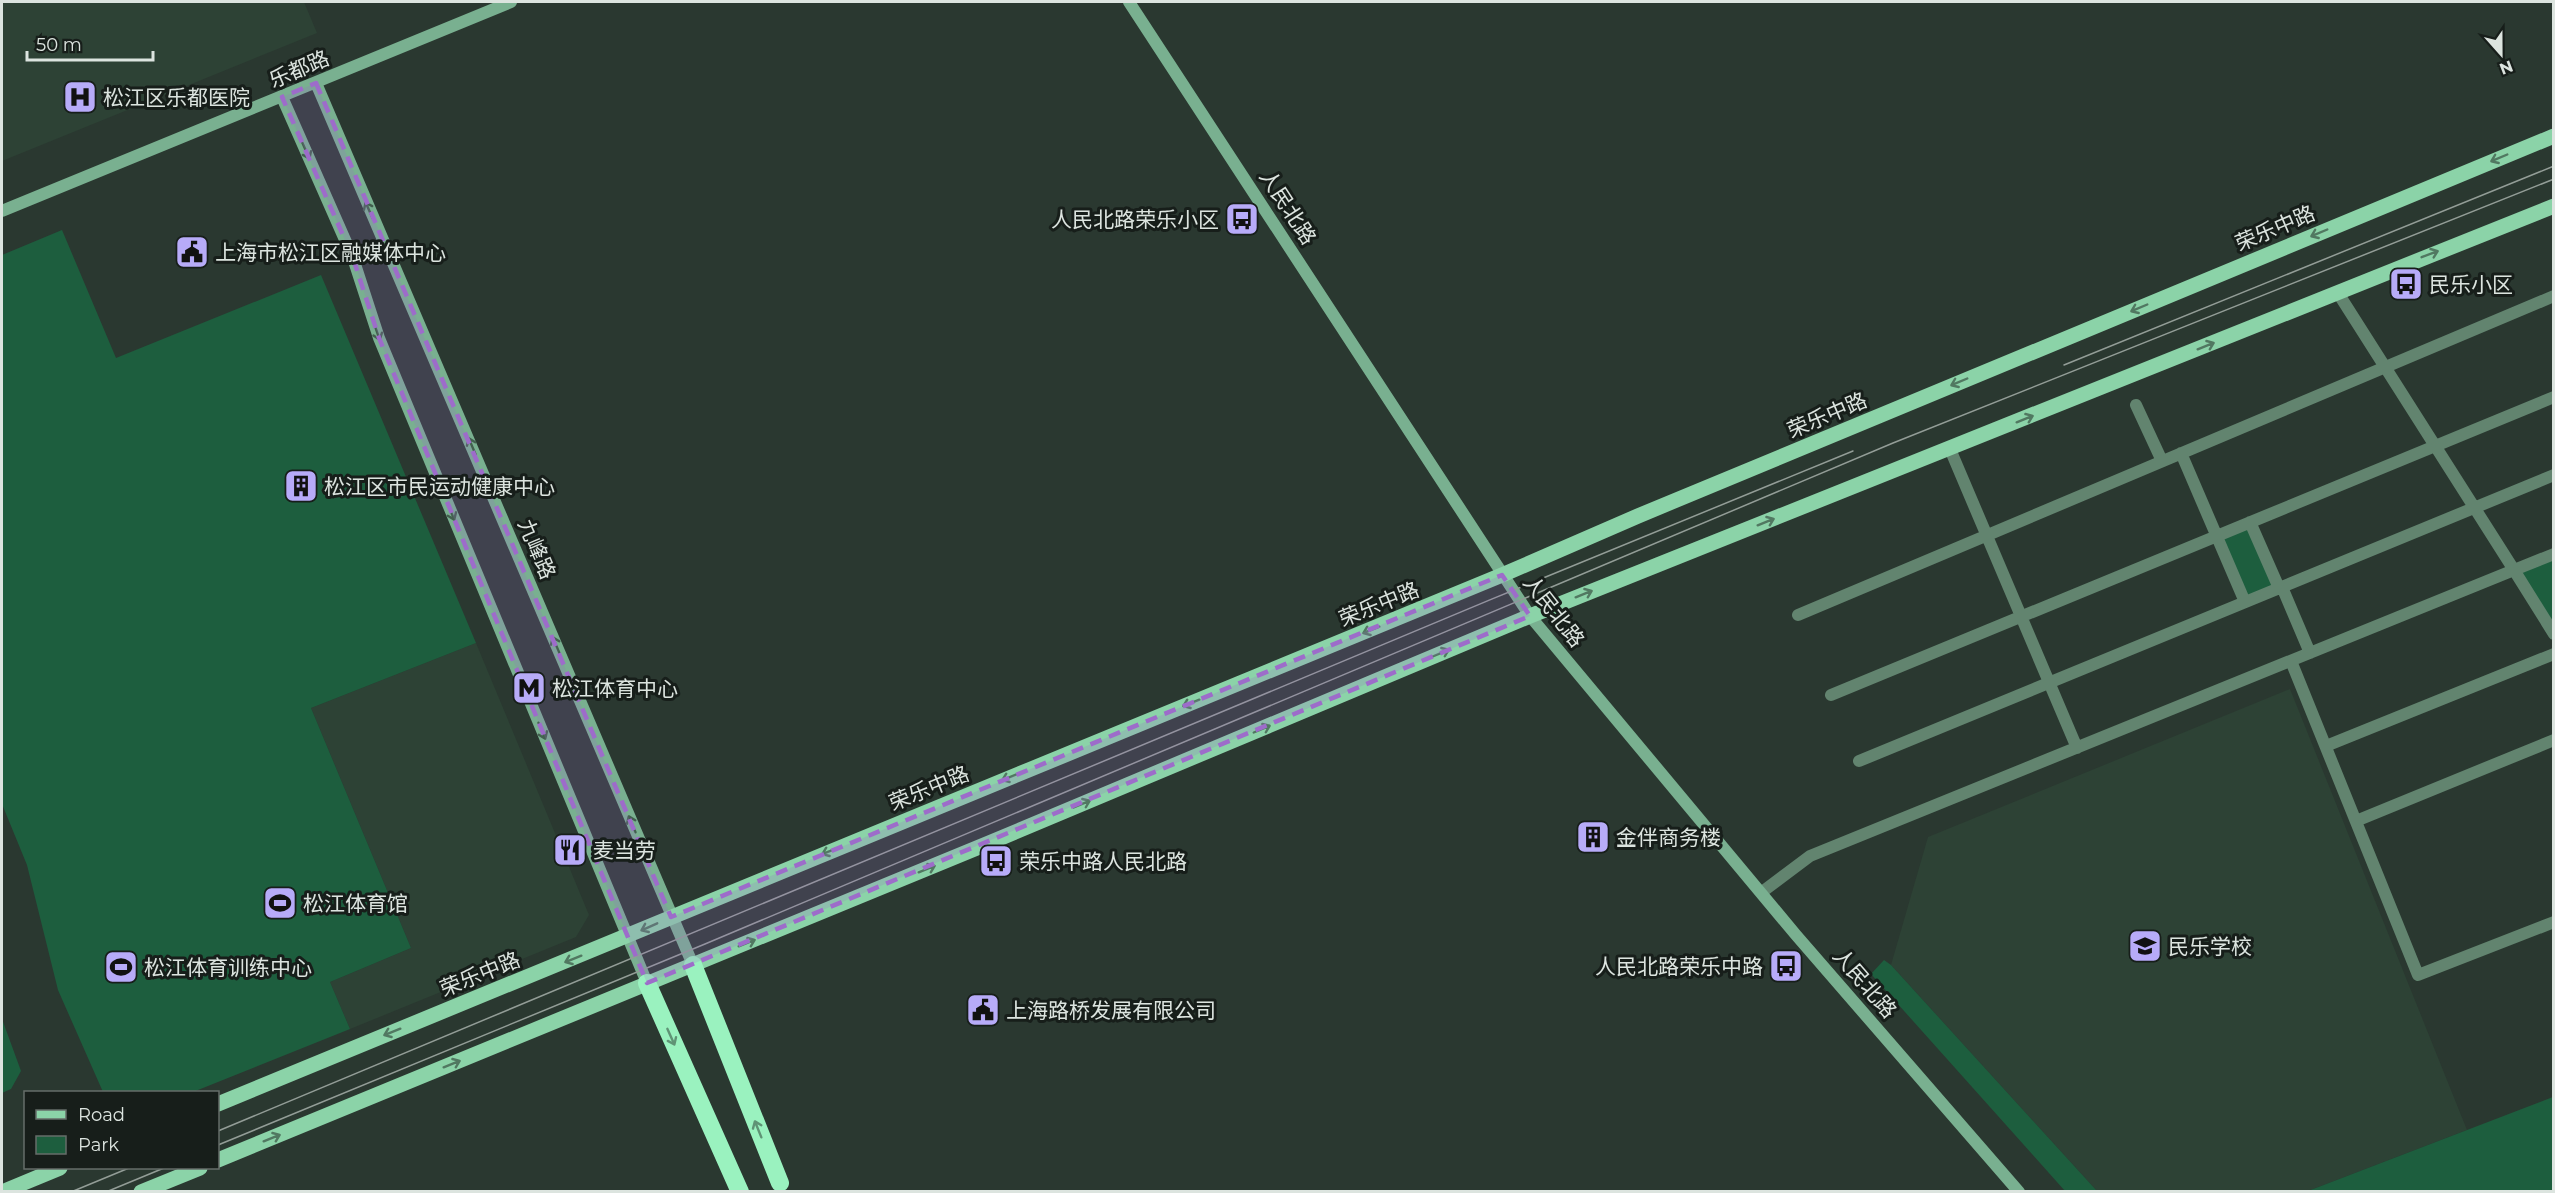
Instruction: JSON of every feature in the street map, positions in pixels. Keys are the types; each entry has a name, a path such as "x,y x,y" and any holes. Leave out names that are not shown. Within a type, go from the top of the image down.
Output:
{"highway":[{"path":"693,965 780,1183"},
{"path":"647,983 740,1191"}],"main road":[{"name":"乐都路","path":"2,211 510,2"},
{"name":"人民北路","path":"1129,2 1241,170 1530,616 1762,892 2019,1191"},
{"name":"九峰路","path":"316,83 693,965"},
{"path":"282,97 353,258 379,338 647,983"},
{"name":"荣乐中路","path":"219,1104 1502,576 1660,506 2553,136"},
{"path":"219,1160 693,965 1530,616 2553,206"},
{"path":"2,1191 55,1169"},
{"path":"141,1191 195,1169"}],"street":[{"path":"2338,294 2553,634"},
{"path":"1798,615 2553,297"},
{"path":"1831,694 2553,397"},
{"path":"2136,405 2162,461"},
{"path":"1950,449 2077,748"},
{"path":"2181,453 2245,602"},
{"path":"1859,761 2553,475"},
{"path":"2250,522 2310,653"},
{"path":"1762,892 1810,855 2553,555"},
{"path":"2326,746 2553,654"},
{"path":"2291,661 2418,975 2553,922"},
{"path":"2356,821 2553,741"}],"highlighted area":[{"path":"316,83 671,917 1502,575 1530,616 647,983 379,338 353,258 282,97"}],"shaded area":[{"name":"松江区乐都医院","path":"2,2 304,2 317,33 2,161"},
{"path":"476,643 589,915 576,937 350,1029 330,982 411,948 311,708"},
{"name":"民乐学校","path":"2290,689 2467,1130 2308,1191 2097,1191 1891,965 1928,837"}],"green space":[{"path":"62,230 116,358 321,275 476,643 311,708 411,948 330,982 350,1029 195,1091 103,1091 58,990 27,865 2,804 2,255"},
{"path":"2250,522 2279,588 2245,602 2217,536"},
{"path":"2553,554 2553,634 2514,570"},
{"path":"1884,960 2097,1191 2065,1191 1871,974"},
{"path":"2,1019 21,1071 11,1089 2,1093"},
{"path":"2553,1097 2553,1191 2308,1191"}],"tram line":[{"path":"2064,365 2554,166"},
{"path":"219,1145 705,944 1893,443 2554,179"},
{"path":"219,1131 1239,704 1853,451"},
{"path":"71,1192 127,1169"},
{"path":"106,1192 162,1169"}],"place":[{"name":"松江区乐都医院","path":"80,97"},
{"name":"人民北路荣乐小区","path":"1242,219"},
{"name":"上海市松江区融媒体中心","path":"192,252"},
{"name":"民乐小区","path":"2406,284"},
{"name":"松江区市民运动健康中心","path":"301,486"},
{"name":"松江体育中心","path":"529,688"},
{"name":"金伴商务楼","path":"1593,837"},
{"name":"麦当劳","path":"570,850"},
{"name":"荣乐中路人民北路","path":"996,861"},
{"name":"松江体育馆","path":"280,903"},
{"name":"民乐学校","path":"2145,946"},
{"name":"人民北路荣乐中路","path":"1786,966"},
{"name":"松江体育训练中心","path":"121,967"},
{"name":"上海路桥发展有限公司","path":"983,1010"}]}
